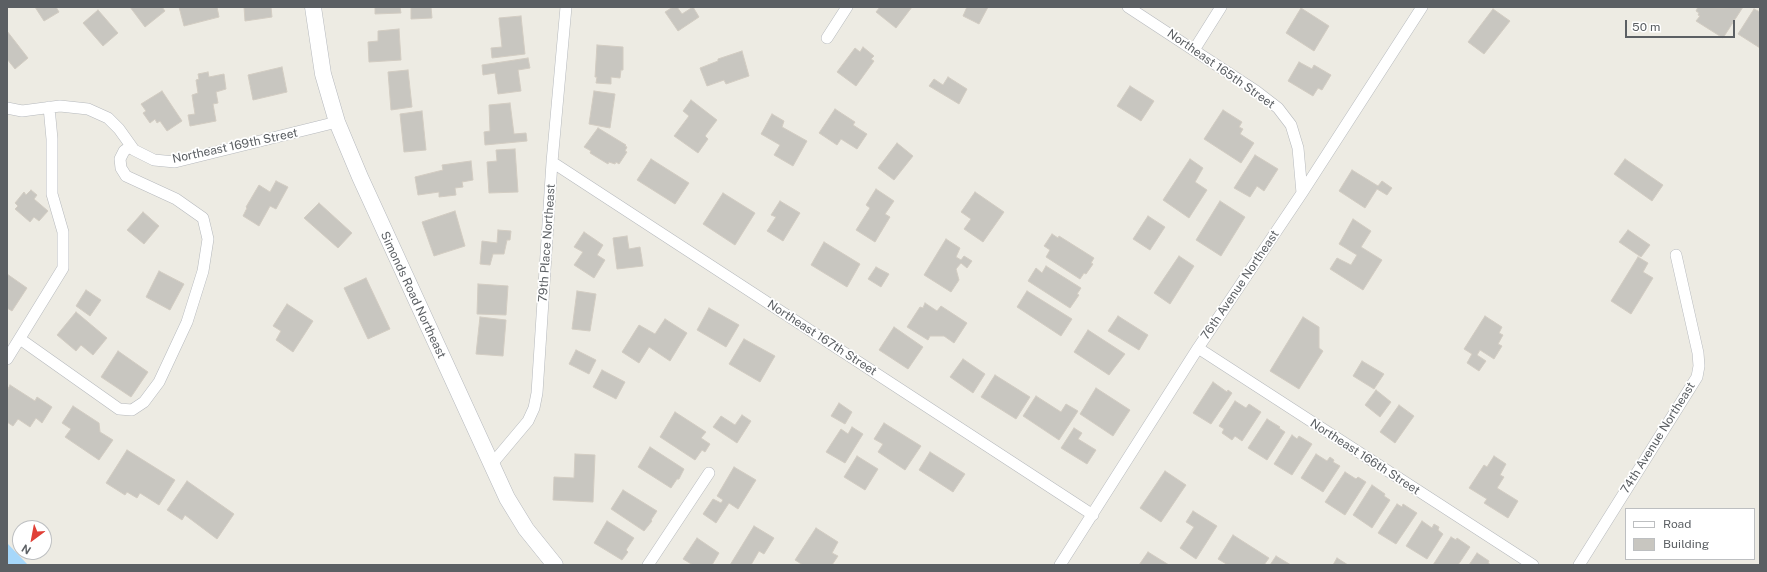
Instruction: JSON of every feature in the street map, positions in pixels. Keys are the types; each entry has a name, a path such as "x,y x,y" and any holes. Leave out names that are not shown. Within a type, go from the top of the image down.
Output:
{"main road":[{"name":"Simonds Road Northeast","path":"313,7 323,74 337,122 360,177 507,498 526,529 555,565"}],"street":[{"name":"79th Place Northeast","path":"491,465 528,421 534,408 537,393 552,162 566,7"},
{"path":"827,38 847,7"},
{"name":"Northeast 165th Street","path":"1128,7 1278,108 1291,125 1298,148 1302,193"},
{"path":"1194,50 1221,7"},
{"name":"76th Avenue Northeast","path":"1060,565 1198,348 1302,193 1422,7"},
{"name":"Northeast 169th Street","path":"7,108 22,111 60,106 88,109 108,118 119,129 134,150 154,160 174,162 337,122"},
{"path":"7,359 63,268 62,232 52,194 52,139 49,107"},
{"path":"20,339 119,409 132,410 144,402 159,382 187,322 203,271 208,238 203,218 176,199 126,176 121,168 120,159 124,151 131,146"},
{"name":"Northeast 167th Street","path":"552,162 1092,515"},
{"name":"74th Avenue Northeast","path":"1579,565 1697,377 1699,366 1698,353 1676,255"},
{"name":"Northeast 166th Street","path":"1198,348 1533,565"},
{"path":"648,565 709,473"}],"water":[{"path":"7,543 12,548 12,560 23,560 28,565 7,565"}],"building":[{"path":"35,7 56,7 59,12 44,21"},
{"path":"130,7 162,7 165,11 145,27"},
{"path":"179,7 217,7 219,17 184,26"},
{"path":"244,7 271,7 272,17 245,21"},
{"path":"375,7 400,7 401,13 375,14"},
{"path":"411,7 431,7 432,18 411,19"},
{"path":"673,7 677,7 682,14 693,7 699,17 678,31 665,12"},
{"path":"880,7 912,7 896,28 876,12"},
{"path":"967,7 988,7 979,24 963,16"},
{"path":"1698,7 1743,7 1723,38 1696,21 1700,16 1696,11"},
{"path":"1301,8 1329,26 1314,51 1286,33"},
{"path":"1493,9 1510,21 1484,54 1468,42"},
{"path":"1754,9 1760,12 1760,48 1738,34"},
{"path":"98,10 118,33 103,46 83,23"},
{"path":"521,16 525,54 492,58 491,48 502,47 499,18"},
{"path":"399,29 401,60 369,62 368,42 378,41 378,31"},
{"path":"7,31 28,58 15,69 7,59"},
{"path":"597,45 623,47 623,70 621,70 620,78 611,77 611,84 596,83"},
{"path":"863,47 874,56 871,59 874,61 856,86 837,72 855,48 860,52"},
{"path":"742,51 749,76 726,84 724,80 707,86 700,68 718,61 718,59"},
{"path":"528,58 530,68 518,70 521,91 498,94 495,73 483,75 482,65"},
{"path":"1299,62 1312,69 1314,65 1331,75 1322,90 1318,88 1313,96 1288,81"},
{"path":"282,67 287,92 253,100 248,75"},
{"path":"408,70 412,107 391,110 388,72"},
{"path":"208,72 209,77 224,74 226,89 216,92 218,103 213,104 216,121 190,126 188,115 195,114 192,95 198,93 196,80 199,79 198,74"},
{"path":"948,77 967,89 959,104 929,86 934,79 943,85"},
{"path":"1130,86 1154,101 1141,121 1117,106"},
{"path":"162,91 182,121 167,131 160,121 157,123 155,119 150,123 143,113 146,111 141,104"},
{"path":"594,91 615,94 610,128 589,124"},
{"path":"691,100 717,120 705,136 708,139 698,153 674,136 689,116 683,111"},
{"path":"510,103 514,134 526,133 527,141 485,145 484,132 490,131 489,105"},
{"path":"835,109 855,122 853,125 867,134 857,149 841,139 837,145 819,133"},
{"path":"1223,110 1242,122 1239,127 1243,129 1240,134 1254,143 1241,163 1204,139"},
{"path":"422,111 426,150 404,152 400,114"},
{"path":"772,114 784,121 782,127 807,141 793,166 774,155 780,145 761,134"},
{"path":"598,128 626,145 625,146 627,147 625,151 627,152 619,164 616,162 615,164 609,162 608,164 590,153 591,151 584,147"},
{"path":"897,143 913,156 894,180 878,168"},
{"path":"515,149 518,192 489,193 487,162 497,161 496,150"},
{"path":"1255,155 1278,169 1264,191 1257,186 1250,197 1234,188"},
{"path":"651,159 689,183 675,204 637,180"},
{"path":"1190,159 1203,168 1195,182 1207,190 1189,218 1163,200"},
{"path":"1625,159 1663,185 1652,201 1614,174"},
{"path":"471,161 473,180 462,182 463,187 455,188 456,195 439,197 439,192 418,195 415,177 443,170 442,165"},
{"path":"1352,170 1378,186 1382,181 1392,188 1387,195 1377,189 1365,208 1339,191"},
{"path":"276,181 288,187 276,209 270,206 259,226 243,216 247,208 246,207 259,185 270,192"},
{"path":"876,189 894,201 885,214 890,217 875,242 856,230 870,208 866,205"},
{"path":"31,190 37,195 34,199 48,211 39,221 34,217 30,222 15,209 18,206 15,203 24,192 26,195"},
{"path":"975,192 1004,212 983,242 964,229 971,219 961,212"},
{"path":"723,193 755,213 735,245 703,224"},
{"path":"780,201 800,213 783,241 767,231 776,217 771,215"},
{"path":"1220,201 1245,217 1221,256 1196,240"},
{"path":"319,203 352,233 338,248 304,218"},
{"path":"455,211 465,246 434,256 422,222"},
{"path":"143,212 159,226 144,244 127,230"},
{"path":"1148,216 1165,227 1150,250 1133,239"},
{"path":"1353,219 1371,231 1361,247 1382,260 1363,290 1330,269 1337,258 1351,265 1357,255 1339,244"},
{"path":"498,230 511,231 510,240 507,240 504,254 493,254 490,265 480,264 482,241 497,243"},
{"path":"1628,230 1650,245 1641,257 1619,242"},
{"path":"584,232 603,245 597,255 605,260 594,278 574,265 583,252 574,247"},
{"path":"1052,234 1058,238 1059,236 1094,258 1091,263 1093,264 1086,274 1084,273 1080,279 1046,257 1050,250 1044,246"},
{"path":"627,236 629,249 640,247 643,266 617,269 613,238"},
{"path":"946,239 960,248 956,257 961,260 964,256 972,261 967,268 961,263 956,269 959,280 951,292 924,275"},
{"path":"824,242 860,264 847,287 811,265"},
{"path":"1179,256 1194,266 1170,304 1154,293"},
{"path":"1638,257 1648,263 1643,272 1653,278 1631,314 1611,301"},
{"path":"1046,266 1081,288 1077,294 1079,295 1070,308 1028,281 1036,268 1042,273"},
{"path":"876,267 889,274 881,287 868,279"},
{"path":"159,271 184,284 170,310 146,297"},
{"path":"7,274 27,288 12,311 7,308"},
{"path":"366,278 390,329 368,339 344,288"},
{"path":"478,284 508,286 506,315 477,314"},
{"path":"86,290 101,300 90,316 76,306"},
{"path":"577,291 596,294 590,331 572,329"},
{"path":"1027,291 1072,319 1061,336 1017,307"},
{"path":"925,303 937,311 941,306 967,323 954,343 944,336 930,336 928,340 907,327 920,307 923,308"},
{"path":"287,304 313,321 293,352 276,340 281,331 273,326"},
{"path":"709,308 739,325 726,347 697,330"},
{"path":"76,312 107,338 93,355 81,345 76,351 57,335"},
{"path":"1118,316 1148,335 1139,350 1108,331"},
{"path":"1485,316 1502,327 1499,333 1503,335 1498,344 1502,346 1494,359 1480,350 1477,355 1486,361 1479,371 1467,363 1472,354 1464,349"},
{"path":"480,317 506,320 503,356 476,354"},
{"path":"1303,317 1319,327 1319,348 1323,351 1299,389 1270,371"},
{"path":"665,319 687,333 670,361 649,347 639,363 622,352 639,325 655,334"},
{"path":"894,327 923,347 908,369 879,350"},
{"path":"1088,330 1125,354 1109,375 1074,352"},
{"path":"744,339 775,356 760,382 729,364"},
{"path":"576,350 596,360 589,374 569,364"},
{"path":"118,351 148,372 131,397 101,377"},
{"path":"963,359 985,374 973,393 950,377"},
{"path":"1362,361 1384,374 1374,389 1353,376"},
{"path":"602,370 625,382 616,399 593,387"},
{"path":"995,375 1030,397 1016,419 981,397"},
{"path":"1213,382 1227,392 1228,390 1232,393 1211,424 1193,413"},
{"path":"10,385 35,401 37,397 52,407 42,423 36,418 30,427 18,419 13,426 7,422 7,391"},
{"path":"1096,388 1130,410 1113,436 1080,414"},
{"path":"1376,390 1391,402 1380,417 1365,405"},
{"path":"1036,396 1061,412 1066,404 1078,411 1059,440 1023,416"},
{"path":"1235,401 1246,408 1249,404 1261,412 1242,441 1235,436 1232,440 1222,433 1224,429 1219,426"},
{"path":"839,403 852,412 845,424 831,416"},
{"path":"1399,405 1414,416 1395,443 1380,432"},
{"path":"73,406 99,423 100,432 113,440 99,460 65,437 71,429 62,423"},
{"path":"675,412 706,432 701,438 710,444 705,452 702,450 695,460 660,437"},
{"path":"742,415 751,421 737,443 713,427 721,416 735,425"},
{"path":"1267,419 1285,432 1267,460 1248,448"},
{"path":"884,423 921,446 905,470 878,452 883,444 874,439"},
{"path":"852,427 863,434 845,463 826,452 841,429 848,434"},
{"path":"1074,428 1082,433 1078,439 1096,450 1087,464 1061,448"},
{"path":"1292,435 1297,439 1299,436 1312,444 1292,475 1274,464"},
{"path":"650,447 684,469 679,479 677,479 671,488 638,467"},
{"path":"127,450 175,480 159,505 140,493 137,498 127,492 125,495 106,483"},
{"path":"930,452 965,474 953,492 919,470"},
{"path":"575,454 595,455 593,502 553,500 554,477 574,478"},
{"path":"1316,454 1327,461 1330,457 1334,460 1333,462 1340,466 1323,492 1301,478"},
{"path":"857,456 878,469 865,490 844,477"},
{"path":"1494,456 1506,464 1500,475 1504,477 1497,488 1518,501 1508,518 1484,503 1487,499 1469,488 1484,465 1487,467"},
{"path":"734,467 756,480 738,509 729,503 716,523 703,514 713,499 721,503 723,500 717,496"},
{"path":"1165,471 1186,485 1161,522 1140,508"},
{"path":"1345,472 1356,479 1358,477 1366,482 1345,515 1325,502"},
{"path":"187,481 234,514 217,539 185,515 182,520 167,510"},
{"path":"1372,485 1385,494 1384,496 1390,500 1372,528 1353,515"},
{"path":"623,490 657,511 651,520 652,521 644,531 611,509"},
{"path":"1397,504 1402,507 1403,504 1417,513 1396,544 1378,533"},
{"path":"1193,511 1217,526 1196,559 1180,548 1194,527 1186,522"},
{"path":"607,521 634,538 626,550 628,552 622,560 594,543"},
{"path":"1422,521 1432,528 1434,524 1439,527 1438,530 1443,534 1427,559 1406,546"},
{"path":"754,526 774,538 764,554 759,551 751,565 730,565"},
{"path":"816,528 838,542 832,553 838,556 832,565 803,565 795,560"},
{"path":"1233,535 1269,558 1264,565 1228,565 1218,559"},
{"path":"1451,537 1456,540 1457,538 1470,547 1458,565 1433,565"},
{"path":"697,538 719,553 712,565 693,565 683,559"},
{"path":"1148,552 1169,565 1139,565"},
{"path":"1477,553 1489,561 1488,563 1491,565 1469,565"},
{"path":"1276,556 1291,565 1270,565"},
{"path":"1337,558 1348,565 1333,565"}]}
